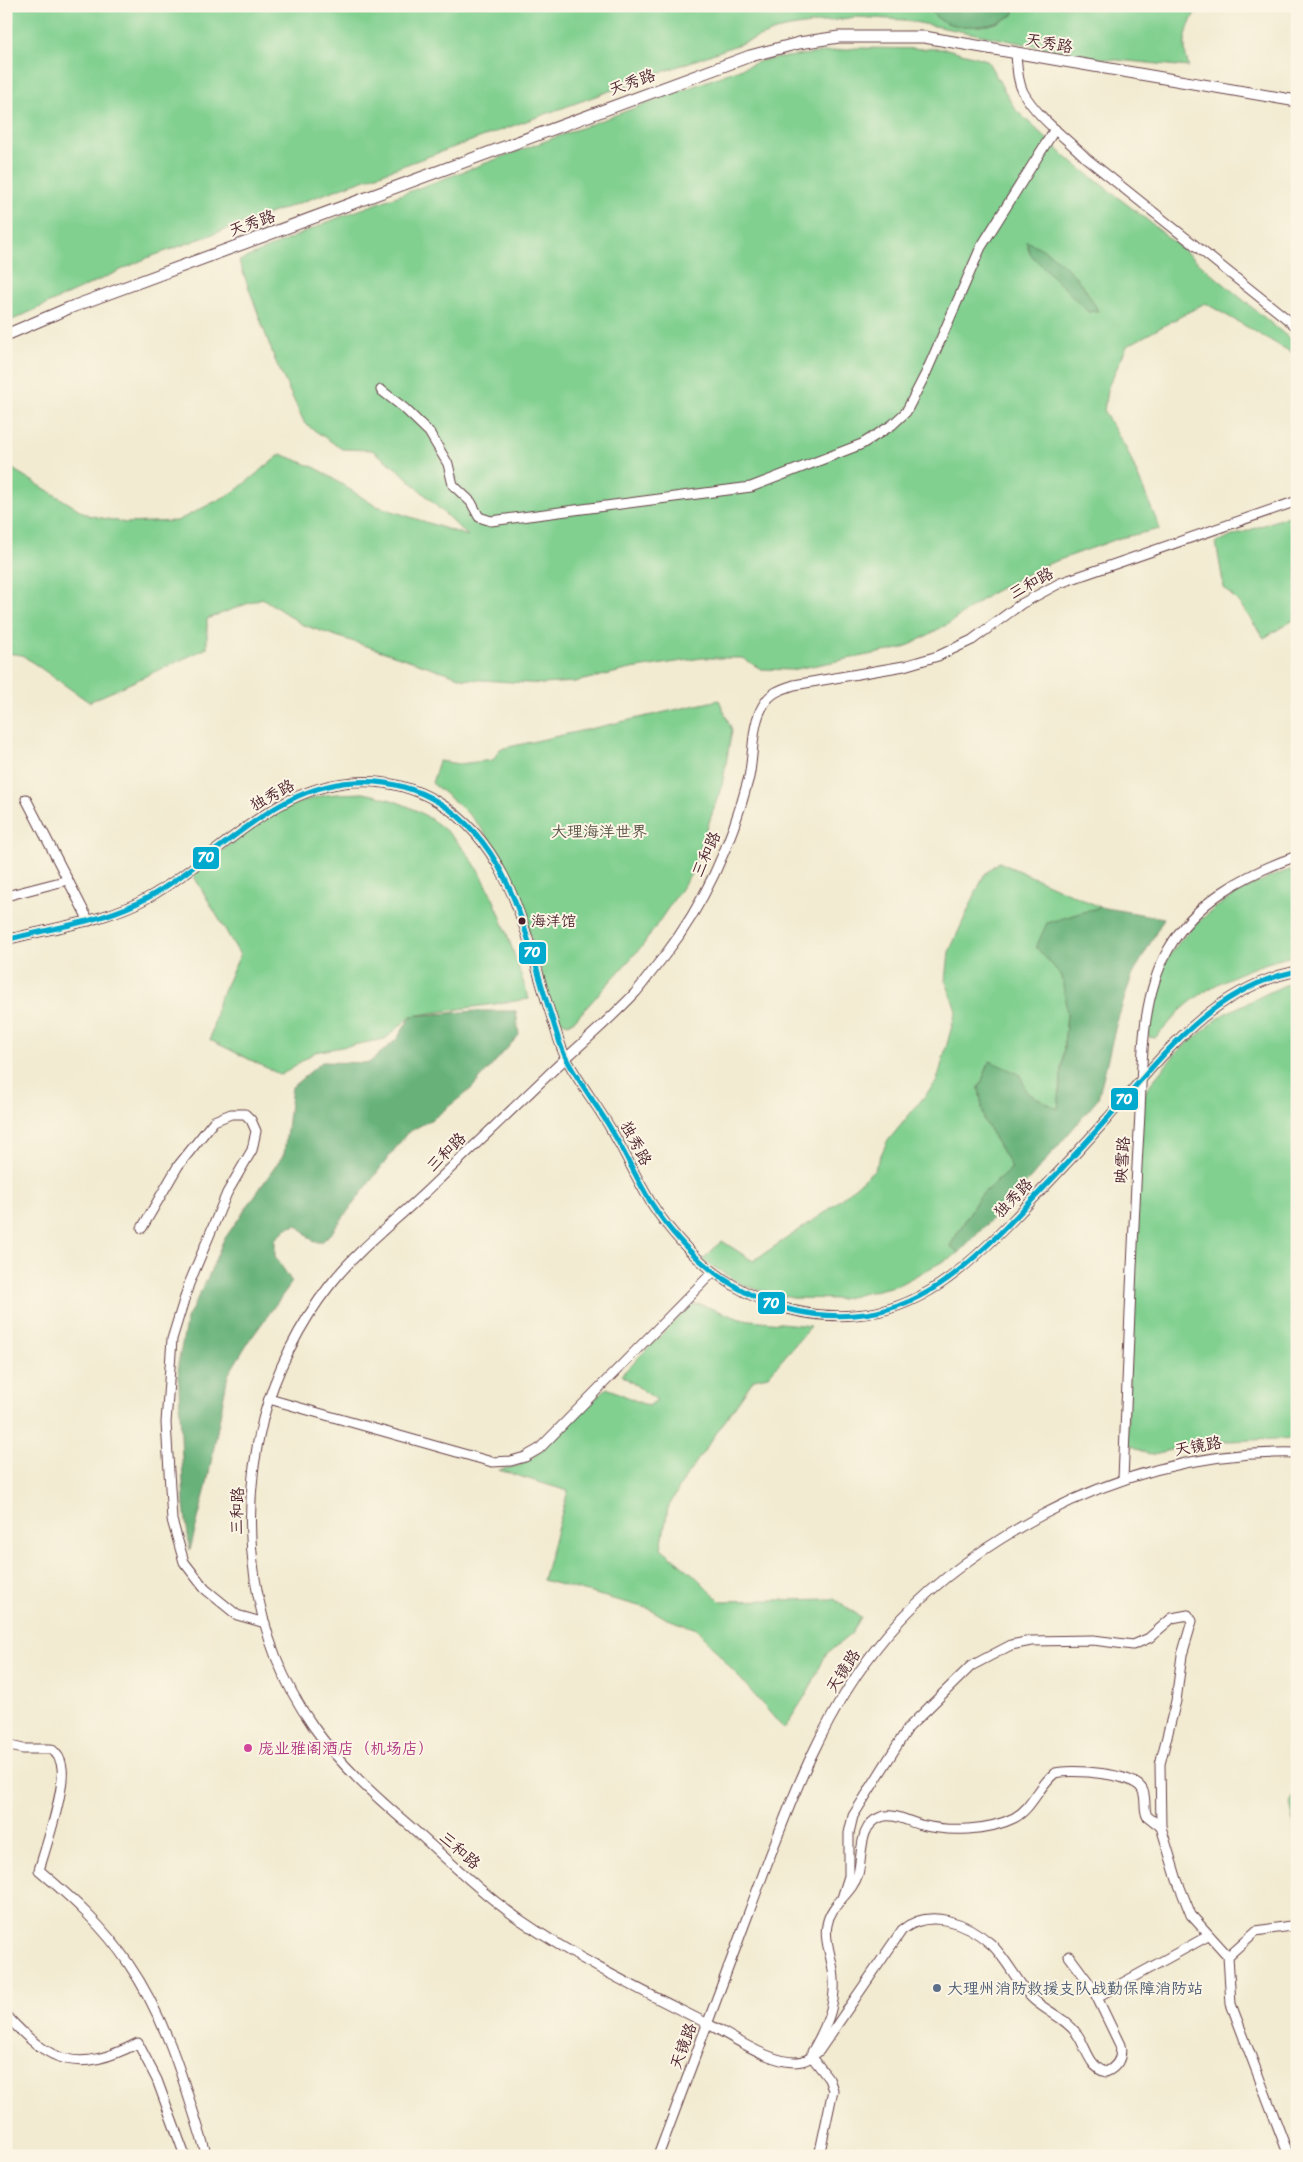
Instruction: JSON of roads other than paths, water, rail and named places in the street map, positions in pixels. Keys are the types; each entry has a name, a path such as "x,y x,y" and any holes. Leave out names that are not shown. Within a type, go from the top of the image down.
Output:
{"main road":[{"name":"天秀路","path":"6,335 69,308 750,56 799,43 839,37 924,38 1297,101"}],"street":[{"path":"1016,53 1018,78 1024,93 1056,129 1086,158 1297,328"},
{"path":"381,390 404,408 429,432 448,464 453,485 471,502 479,517 491,521 751,487 780,478 862,444 892,425 906,412 926,373 980,247 1056,129"},
{"name":"三和路","path":"812,2057 793,2062 773,2058 644,1992 518,1919 485,1893 381,1801 334,1753 313,1726 281,1667 258,1598 252,1559 250,1517 253,1468 269,1399 293,1344 330,1285 378,1235 428,1190 636,992 682,932 715,876 738,820 751,769 760,712 766,699 779,690 794,685 904,666 938,656 972,640 1021,604 1060,583 1297,501"},
{"name":"独秀路","path":"6,940 89,921 129,908 151,896 266,813 304,793 334,784 379,782 405,788 431,798 456,815 477,834 495,858 514,900 566,1058 612,1129 657,1211 683,1244 713,1272 732,1286 759,1300 804,1313 829,1316 864,1314 884,1310 914,1300 949,1278 994,1239 1052,1180 1188,1030 1219,1004 1255,984 1297,971"},
{"path":"26,799 89,921"},
{"name":"映雪路","path":"1124,1479 1132,1236 1149,1000 1160,965 1178,934 1196,912 1224,891 1262,870 1297,856"},
{"path":"6,896 68,880"},
{"path":"142,1228 178,1166 214,1121 230,1114 244,1114 251,1120 256,1132 252,1150 227,1193 189,1284 174,1330 166,1422 172,1520 184,1562 205,1589 237,1615 265,1623"},
{"path":"269,1399 492,1462 525,1458 539,1449 570,1420 713,1272"},
{"name":"天镜路","path":"658,2156 800,1780 832,1714 871,1654 918,1602 983,1551 1054,1508 1124,1479 1155,1469 1212,1457 1297,1453"},
{"path":"842,1898 849,1876 849,1827 857,1808 908,1728 971,1666 1011,1645 1031,1641 1093,1640 1133,1645 1149,1638 1172,1618 1184,1614 1192,1621 1182,1655 1176,1701 1160,1764 1161,1827 1185,1905 1198,1926 1228,1956 1231,2004 1289,2156"},
{"path":"6,1745 23,1749 51,1749 59,1758 62,1774 52,1828 39,1870 96,1922 128,1963 142,1986 168,2039 179,2067 207,2156"},
{"path":"819,2156 833,2090 829,2079 812,2057 812,2052 833,2005 834,1972 826,1928 830,1914 857,1878 866,1831 879,1817 886,1815 923,1826 948,1828 973,1829 997,1824 1016,1817 1024,1811 1052,1776 1061,1772 1092,1772 1125,1779 1139,1786 1143,1793 1145,1813 1150,1820 1161,1827"},
{"path":"812,2057 828,2040 902,1930 911,1923 921,1919 932,1918 963,1927 992,1945 1030,1996 1072,2028 1084,2045 1094,2066 1106,2072 1119,2062 1122,2053 1114,2030 1097,1997 1069,1956"},
{"path":"1228,1956 1256,1931 1297,1924"},
{"path":"1097,1997 1208,1936"},
{"path":"6,2015 39,2048 75,2061 103,2059 138,2043 157,2080 185,2156"}],"place":[{"name":"海洋馆","path":"522,921"},
{"name":"庞业雅阁酒店（机场店）","path":"248,1748"},
{"name":"大理州消防救援支队战勤保障消防站","path":"937,1988"}],"park label":[{"name":"大理海洋世界","path":"599,831"}]}
